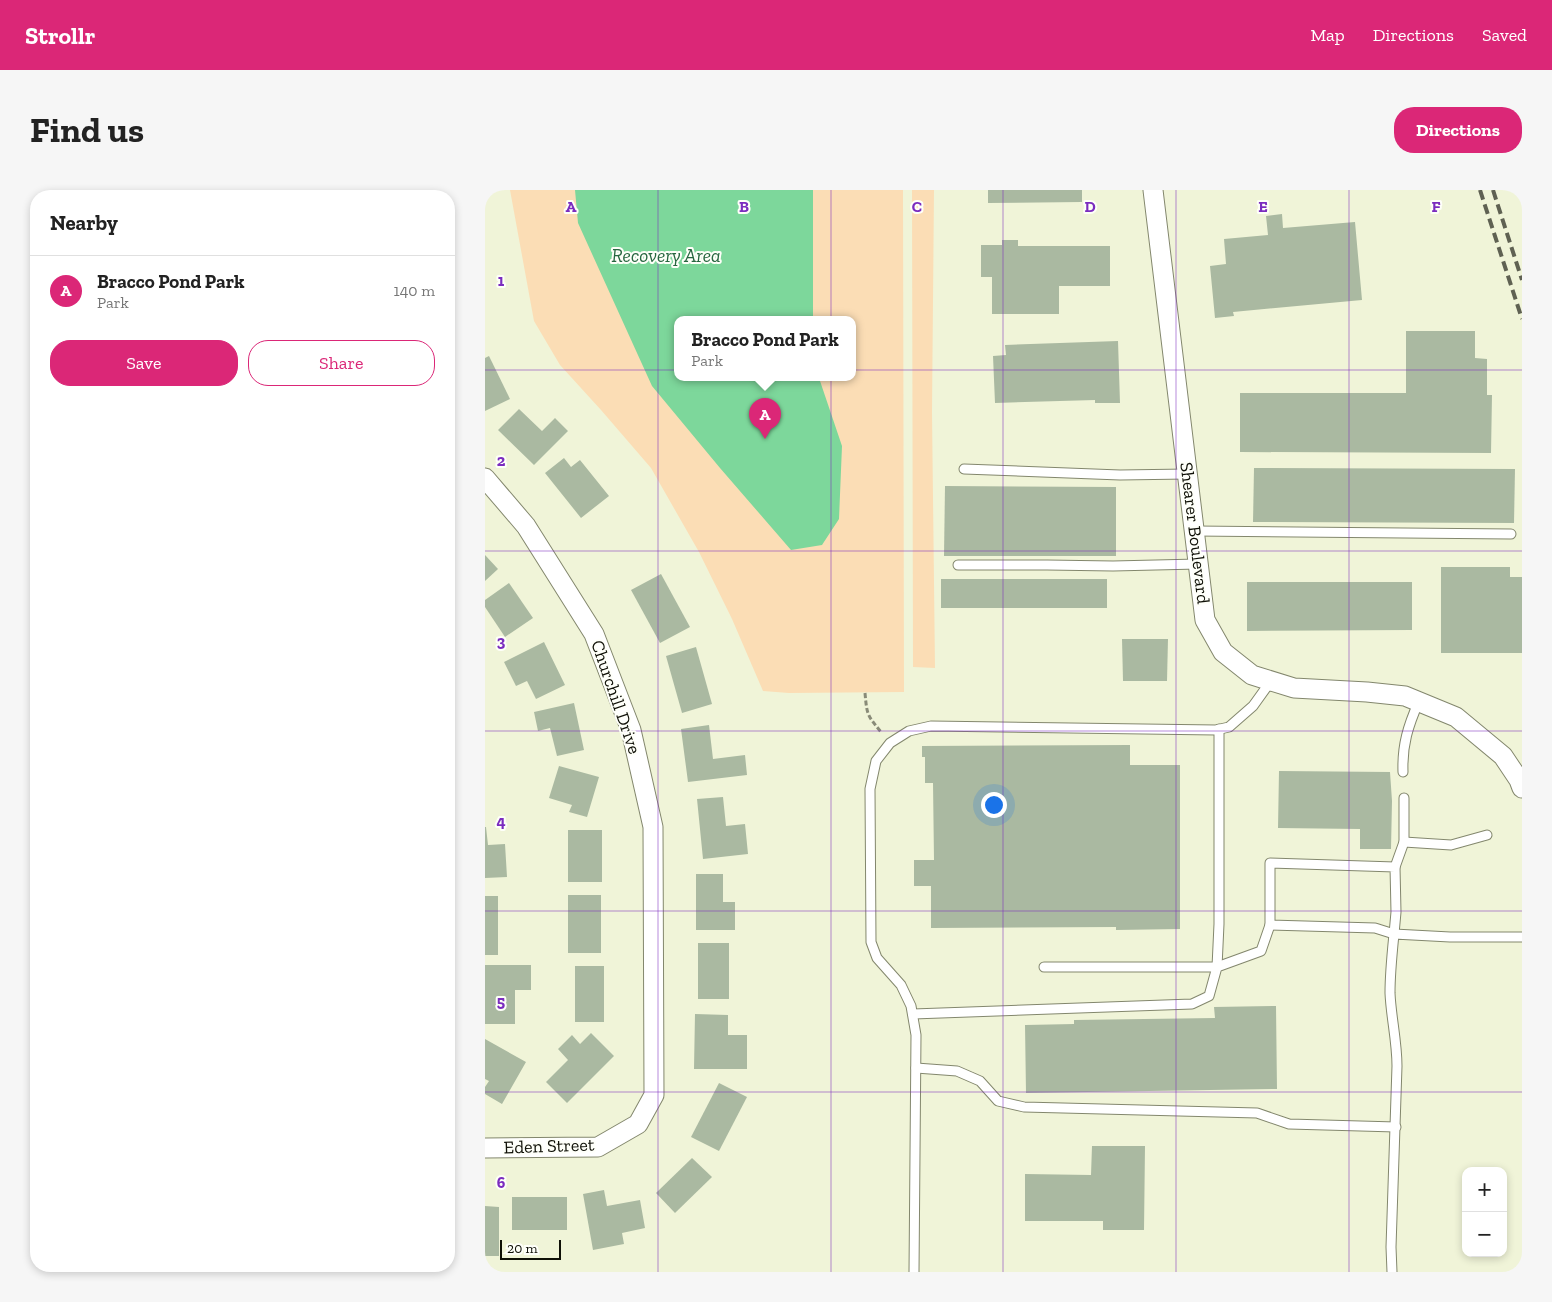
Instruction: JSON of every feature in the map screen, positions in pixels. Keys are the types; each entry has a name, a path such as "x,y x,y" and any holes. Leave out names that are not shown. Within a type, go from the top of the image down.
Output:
{"street":[{"name":"Shearer Boulevard","path":"1153,190 1205,620 1223,652 1252,675 1294,688 1405,696 1457,717 1503,756 1519,780 1522,788"},
{"name":"Churchill Drive","path":"485,478 526,526 594,634 631,730 653,827 654,1095 637,1124"},
{"name":"Eden Street","path":"485,1148 598,1147 637,1124"}],"lane":[{"path":"964,470 1120,475 1187,474"},
{"path":"1195,531 1511,534"},
{"path":"958,565 1047,564 1113,566 1199,564"},
{"path":"914,1272 916,1035 911,1006 901,985 877,958 871,942 870,789 876,762 890,744 909,731 931,726 1219,729 1229,727 1253,706 1271,681"},
{"path":"1403,772 1403,753 1409,725 1425,703"},
{"path":"913,1014 1192,1004 1209,996 1217,967 1219,924 1219,729"},
{"path":"1392,1272 1391,1247 1397,1049 1390,993 1396,912 1395,867 1405,842 1404,798"},
{"path":"1405,842 1451,845 1487,835"},
{"path":"1043,967 1217,967 1261,951 1270,925 1270,863 1395,867"},
{"path":"1270,925 1375,928 1394,934 1449,937 1522,938"},
{"path":"916,1068 957,1071 981,1081 998,1101 1024,1107 1257,1113 1289,1124 1396,1127"}],"path":[{"path":"865,692 866,710 871,721 890,744"}],"shaded area":[{"path":"510,190 903,190 904,692 789,693 763,691 732,619 699,552 651,468 560,365 534,321"},
{"path":"912,190 934,190 932,412 935,668 913,667"}],"water":[{"name":"Recovery Area","path":"575,190 813,190 813,316 674,316 674,381 820,381 842,446 839,519 822,545 791,550 652,386 578,223"}],"building":[{"path":"988,190 1082,190 1082,202 988,203"},
{"path":"1282,214 1283,228 1355,222 1362,300 1233,312 1234,316 1215,318 1210,266 1226,264 1224,239 1268,235 1266,216"},
{"path":"1002,240 1018,240 1018,246 1110,246 1110,286 1059,286 1059,314 992,314 992,277 981,277 981,245 1002,245"},
{"path":"1406,331 1475,331 1475,358 1487,359 1487,395 1492,395 1491,453 1240,452 1240,393 1406,393"},
{"path":"1118,341 1120,403 1095,403 1095,400 995,403 993,356 1006,355 1005,345"},
{"path":"489,356 510,399 485,411 485,358"},
{"path":"519,409 542,431 555,418 568,431 534,465 498,430"},
{"path":"564,458 571,467 580,460 609,496 581,518 545,473"},
{"path":"1254,468 1515,469 1514,523 1253,522"},
{"path":"945,486 1116,487 1116,556 944,556"},
{"path":"485,555 498,569 485,581"},
{"path":"1441,567 1510,567 1510,577 1522,577 1522,653 1441,653"},
{"path":"661,574 690,627 660,643 631,590"},
{"path":"941,579 1107,579 1107,608 941,608"},
{"path":"1247,582 1412,582 1412,630 1247,631"},
{"path":"509,583 533,618 505,637 485,607 485,600"},
{"path":"1122,639 1168,639 1167,681 1123,681"},
{"path":"544,642 565,685 536,699 527,681 516,686 504,662"},
{"path":"696,647 712,704 682,713 666,656"},
{"path":"574,703 584,750 557,756 550,728 538,731 534,712"},
{"path":"709,725 713,759 745,755 747,775 688,782 681,729"},
{"path":"1130,745 1130,765 1180,765 1180,929 1116,930 1116,927 931,928 931,886 914,886 914,860 934,860 933,783 925,783 925,757 922,757 922,746"},
{"path":"559,766 599,777 587,817 569,812 572,805 549,798"},
{"path":"1279,771 1390,772 1392,801 1391,849 1360,849 1360,829 1278,828"},
{"path":"723,797 726,826 745,824 748,854 703,859 697,799"},
{"path":"485,827 488,845 505,844 507,877 485,878"},
{"path":"568,830 602,830 602,882 568,882"},
{"path":"696,874 723,874 723,902 735,902 735,930 696,930"},
{"path":"568,895 601,895 601,953 568,953"},
{"path":"485,896 498,896 498,955 485,955"},
{"path":"698,943 729,943 729,999 698,999"},
{"path":"485,965 531,965 531,990 515,990 515,1024 485,1024"},
{"path":"575,966 604,966 604,1022 575,1022"},
{"path":"1276,1006 1277,1089 1026,1093 1025,1025 1074,1024 1074,1020 1215,1018 1214,1007"},
{"path":"695,1014 728,1015 728,1035 747,1035 747,1069 694,1069"},
{"path":"591,1033 614,1056 567,1103 546,1082 568,1060 558,1049 572,1035 580,1044"},
{"path":"485,1039 526,1062 502,1104 485,1094 485,1087 489,1081 485,1079"},
{"path":"719,1083 747,1097 719,1151 691,1137"},
{"path":"1092,1146 1145,1146 1144,1230 1103,1230 1103,1221 1025,1221 1025,1174 1091,1175"},
{"path":"692,1158 712,1177 675,1213 656,1193"},
{"path":"604,1190 607,1206 640,1200 645,1228 622,1233 624,1244 593,1250 583,1194"},
{"path":"512,1197 567,1197 567,1230 512,1230"},
{"path":"485,1206 499,1207 499,1256 485,1256"}],"railway":[{"path":"1480,190 1522,319"},
{"path":"1493,190 1522,280"}],"place":[{"name":"Bracco Pond Park","path":"765,439"}]}
